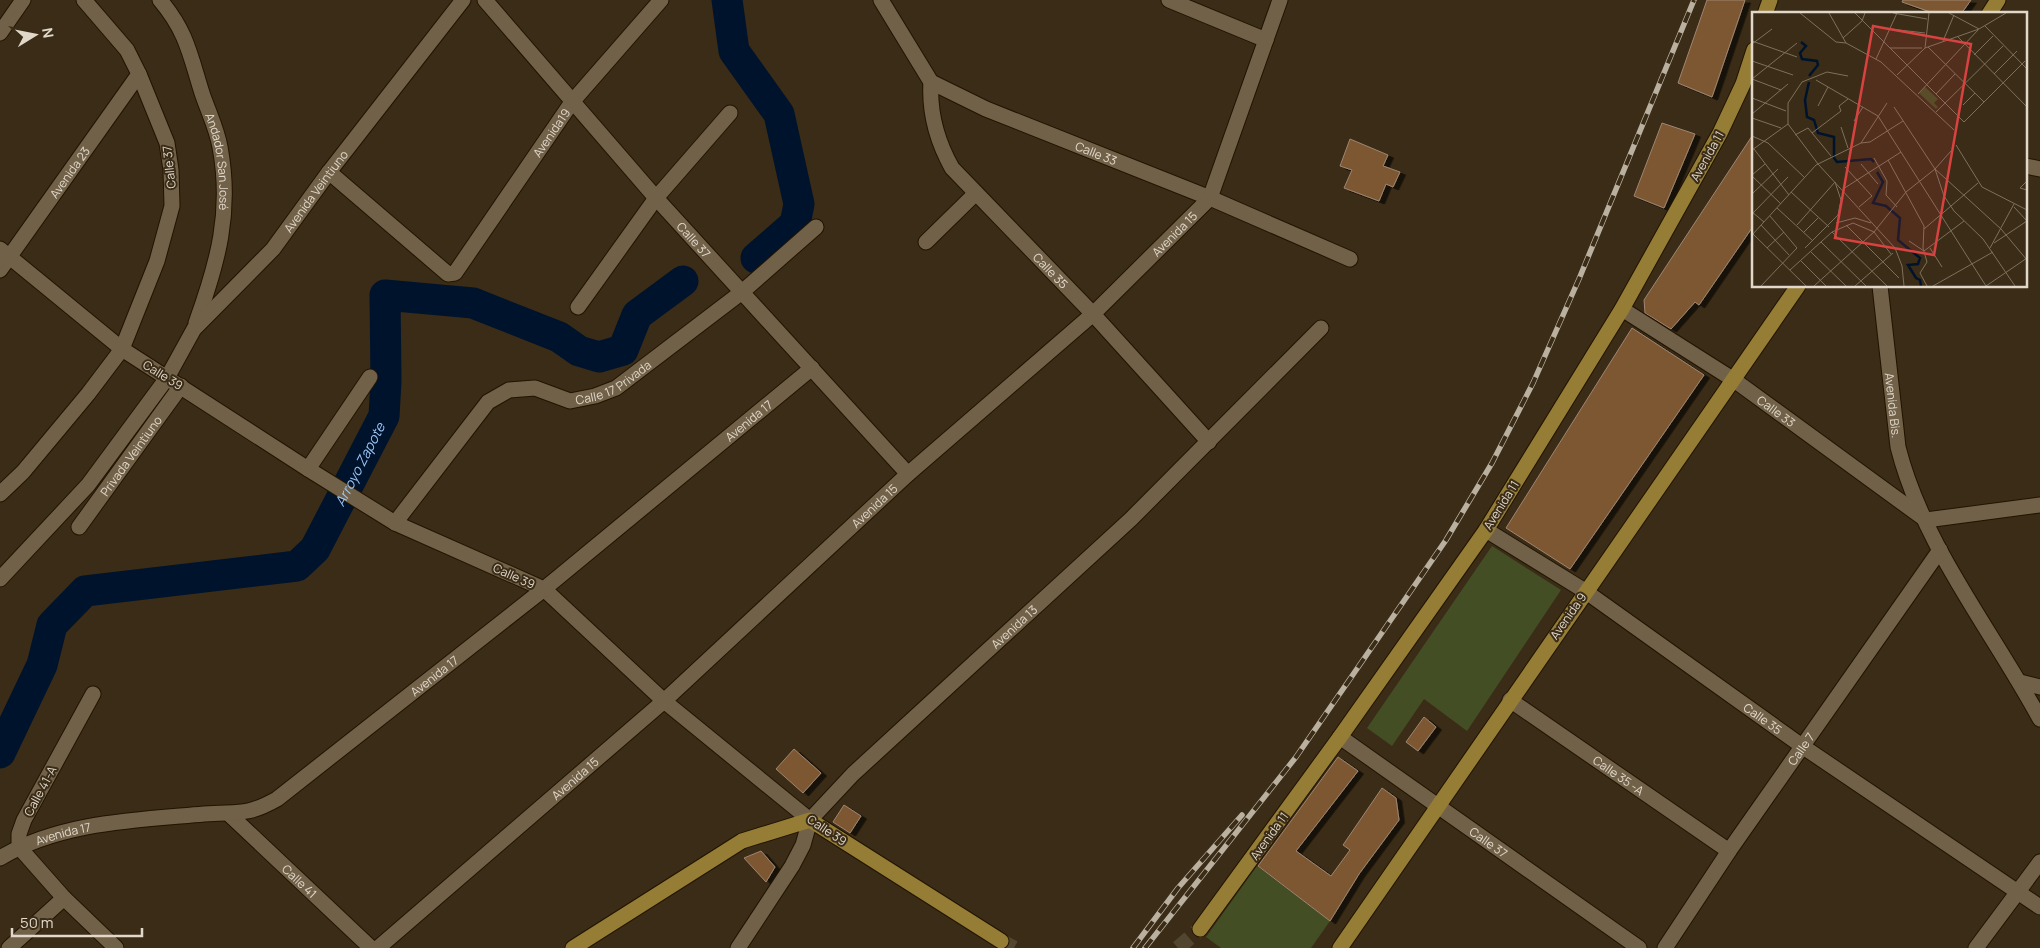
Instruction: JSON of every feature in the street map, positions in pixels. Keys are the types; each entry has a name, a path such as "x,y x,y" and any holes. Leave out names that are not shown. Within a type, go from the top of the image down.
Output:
{"main road":[{"path":"1766,12 1770,0"},
{"path":"1989,12 1998,0"},
{"name":"Avenida 11","path":"1200,929 1340,737 1486,530 1622,309 1748,86 1752,62"},
{"name":"Avenida 9","path":"1340,948 1585,591 1797,288"},
{"path":"573,948 742,841 810,820"},
{"name":"Calle 39","path":"810,820 1001,942"}],"street":[{"path":"0,34 23,0"},
{"name":"Calle 37","path":"84,0 127,50 139,74 167,143 171,170 172,206 157,261 122,349"},
{"name":"Andador San José","path":"160,0 188,42 220,146 223,172 225,196 223,231 210,285 194,329"},
{"name":"Avenida Veintiuno","path":"0,579 88,485 168,378 194,329 273,249 329,172 463,0"},
{"name":"Calle 37","path":"485,0 656,198 908,474"},
{"name":"Avenida19","path":"329,172 448,274 452,274 458,270 572,102 661,0"},
{"path":"881,0 931,82"},
{"path":"1169,0 1266,40"},
{"name":"Avenida 15","path":"378,948 664,701 908,474 1093,314 1210,198 1280,0"},
{"name":"Avenida 23","path":"0,270 5,253 139,74"},
{"name":"Calle 35","path":"931,82 930,104 943,152 952,168 1093,314 1209,442"},
{"name":"Calle 33","path":"931,82 986,109 1210,198 1350,259"},
{"path":"578,307 656,198 730,113"},
{"path":"926,242 976,194"},
{"name":"Calle 17 Privada","path":"395,523 488,402 509,390 535,388 570,401 595,396 616,388 742,292 816,227"},
{"name":"Calle 39","path":"5,253 122,349 308,469 395,523 544,589 664,701 810,820"},
{"name":"Avenida Bis.","path":"1880,288 1898,447 1904,472 1926,520"},
{"name":"Calle 33","path":"1622,309 1734,380 1926,520 1940,550 2020,682 2040,719"},
{"name":"Avenida 13","path":"738,948 792,866 803,845 810,820 853,774 1131,519 1321,328"},
{"path":"0,494 23,472 122,349"},
{"name":"Avenida 17","path":"0,858 19,847 52,835 104,824 206,814 230,815 258,810 277,799 544,589 812,368"},
{"path":"308,469 370,377"},
{"name":"Privada Veintiuno","path":"79,527 181,386"},
{"path":"1926,520 2040,505"},
{"name":"Calle 35","path":"1486,530 1585,591 1802,746 2016,893 2040,907"},
{"name":"Calle 7","path":"1664,948 1729,851 1940,550"},
{"path":"2020,682 2040,686"},
{"name":"Calle 41-A","path":"19,847 24,820 92,694"},
{"name":"Calle 35 -A","path":"1510,700 1729,851"},
{"name":"Calle 37","path":"1340,737 1639,948"},
{"name":"Calle 41","path":"230,815 371,948"},
{"path":"19,847 64,898 116,948"},
{"path":"1976,948 2040,862"},
{"path":"9,948 64,898"}],"green space":[{"path":"1492,546 1561,590 1467,731 1424,699 1392,746 1367,728"},
{"path":"1257,866 1330,921 1311,948 1221,948 1206,937"}],"building":[{"path":"1707,0 1745,0 1712,97 1678,83"},
{"path":"1903,0 1971,0 1962,12 1930,12 1902,2"},
{"path":"1662,123 1695,134 1664,208 1634,196"},
{"path":"1752,136 1752,228 1699,305 1695,302 1671,329 1645,313 1644,300"},
{"path":"1350,139 1388,155 1383,166 1400,172 1393,187 1386,184 1379,201 1344,188 1352,170 1340,166"},
{"path":"1632,328 1704,375 1570,569 1506,528"},
{"path":"1424,717 1436,727 1418,751 1406,742"},
{"path":"794,749 821,773 803,793 776,769"},
{"path":"1338,757 1358,771 1296,851 1331,876 1350,850 1343,845 1382,788 1396,798 1399,820 1359,874 1330,921 1258,866"},
{"path":"844,805 861,816 850,833 833,822"},
{"path":"761,851 775,867 766,882 744,858"}],"waterway":[{"name":"Arroyo Zapote","path":"727,0 734,51 779,114 799,204 795,224 756,258"},
{"name":"Arroyo Zapote","path":"0,753 42,665 52,625 85,591 297,566 315,549 384,416 386,381 385,295 473,303 559,337 579,351 599,357 623,350 637,315 683,281"}],"tunnel":[{"path":"1178,948 1200,929"},
{"path":"1001,941 1014,948"}],"railway":[{"path":"1145,948 1296,757 1446,540 1492,463 1533,383 1579,279 1694,0"},
{"path":"1133,948 1178,888 1242,815"}]}
